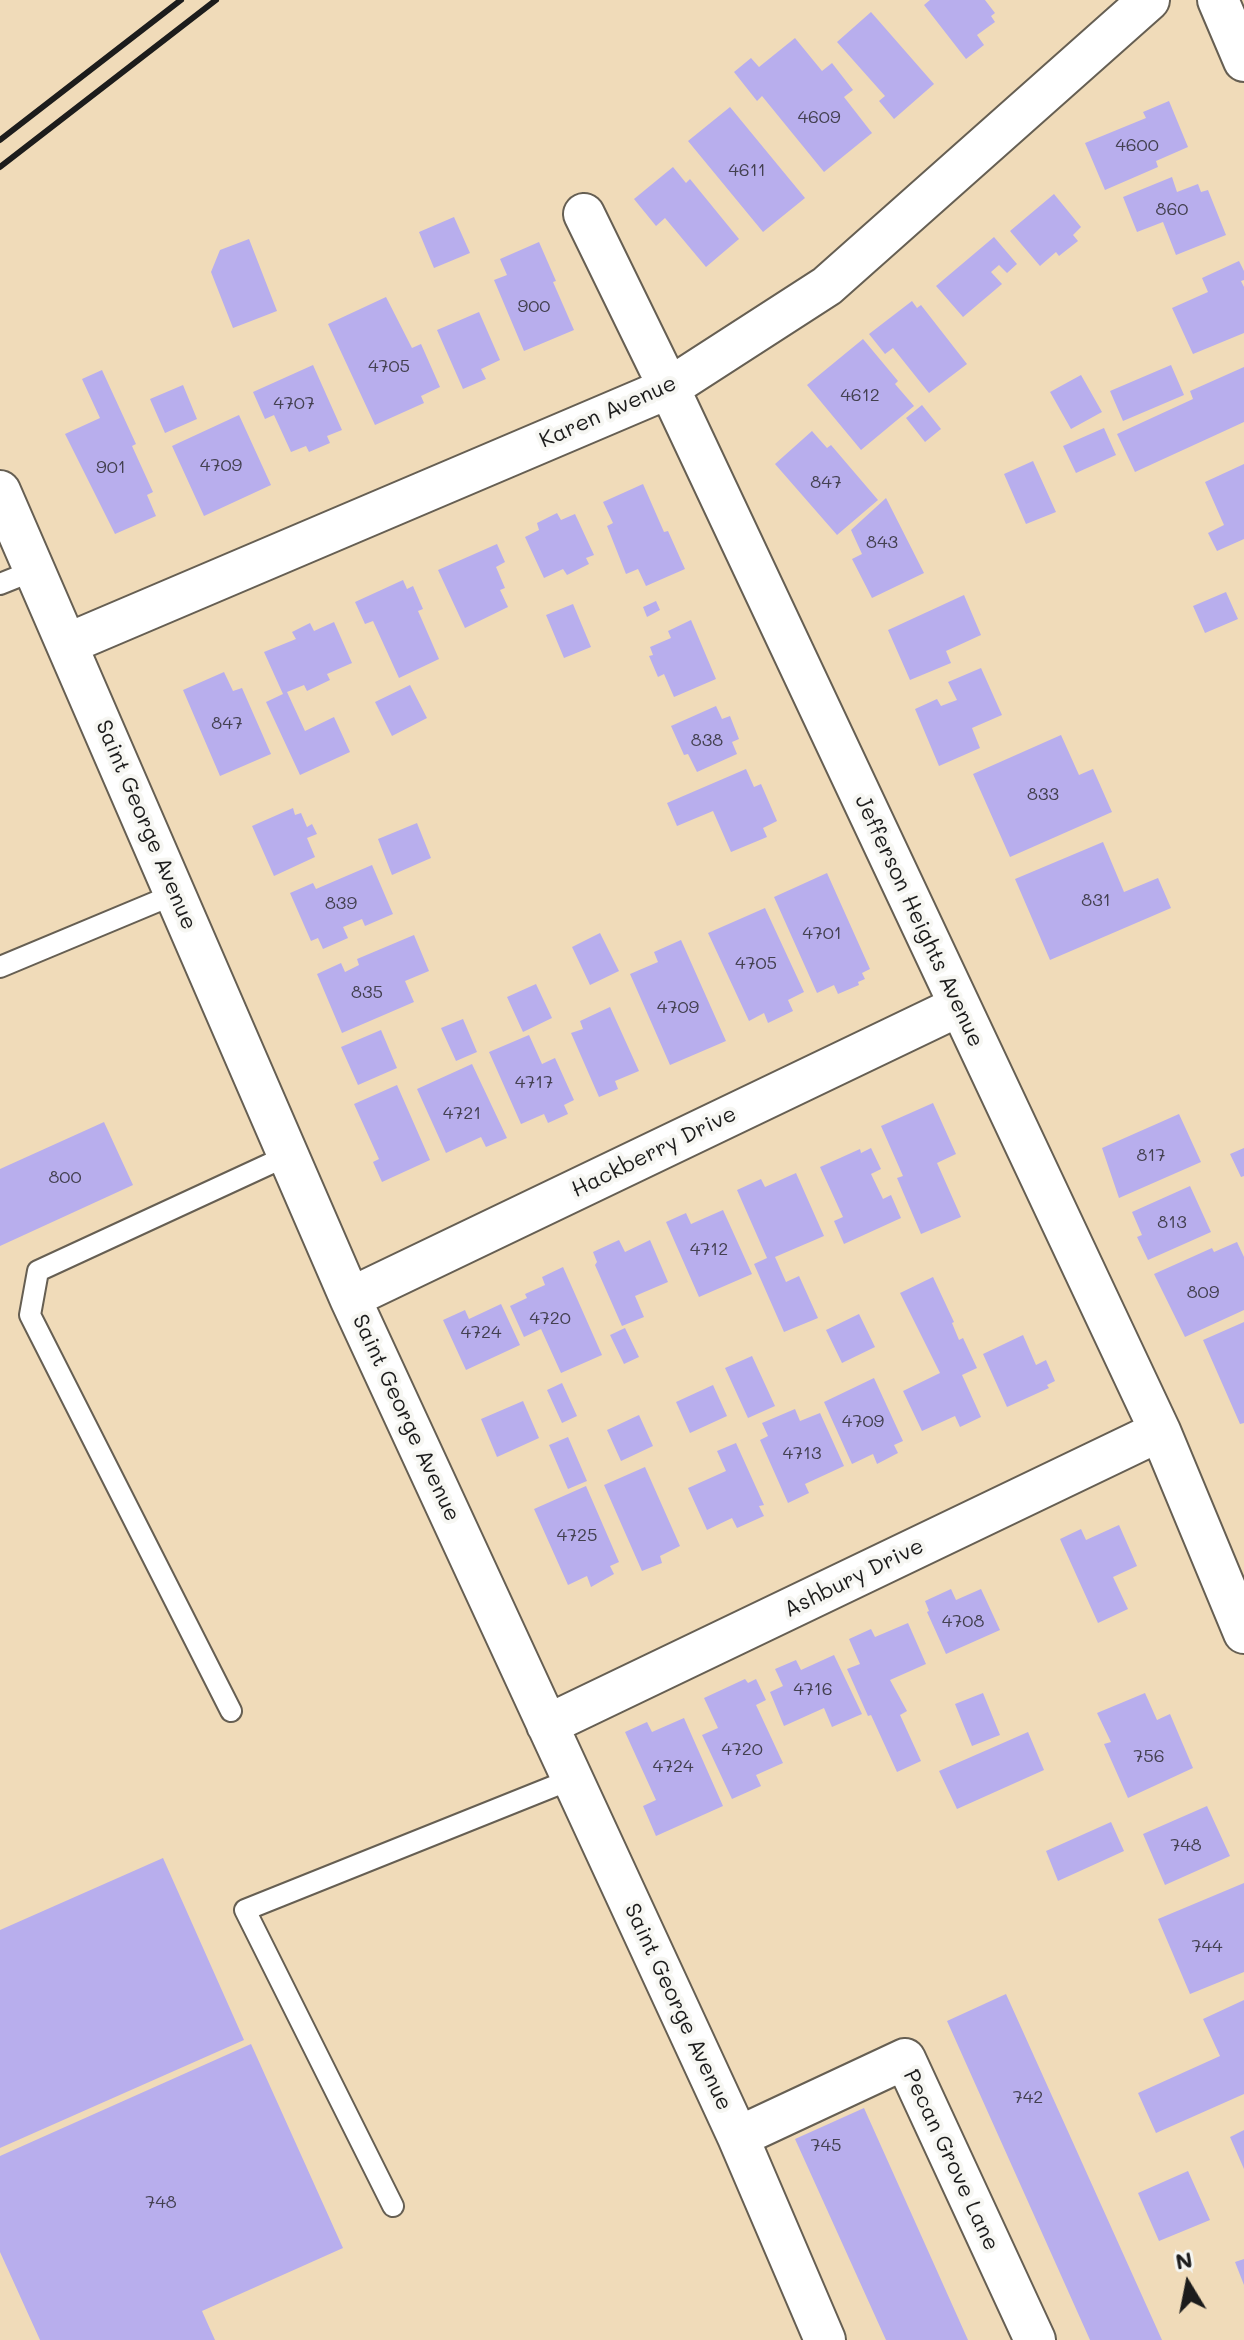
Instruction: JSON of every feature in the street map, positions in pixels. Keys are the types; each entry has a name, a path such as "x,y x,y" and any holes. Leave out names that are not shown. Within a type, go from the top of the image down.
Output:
{"street":[{"name":"Karen Avenue","path":"67,644 669,388 827,286 1149,0"},
{"path":"1218,0 1244,61"},
{"name":"Jefferson Heights Avenue","path":"584,214 1160,1431 1244,1633"},
{"name":"Saint George Avenue","path":"0,491 17,577 67,644 350,1298 738,2137 825,2340"},
{"name":"Hackberry Drive","path":"350,1298 959,1006"},
{"name":"Ashbury Drive","path":"547,1725 1160,1431"},
{"name":"Pecan Grove Lane","path":"738,2137 905,2059 1035,2340"}],"lane":[{"path":"0,967 175,894"},
{"path":"231,1711 30,1315 38,1271 289,1155"},
{"path":"393,2206 245,1910 572,1779"}],"building":[{"path":"930,0 985,0 995,13 991,16 995,22 977,35 984,45 966,59 924,5"},
{"path":"871,12 934,84 894,119 879,101 885,96 837,42"},
{"path":"795,38 822,71 832,63 853,90 844,97 872,133 824,172 762,96 757,101 734,72 751,58 759,67"},
{"path":"1169,101 1188,147 1156,161 1158,167 1105,190 1085,143 1146,118 1143,112"},
{"path":"730,107 805,198 763,232 688,141"},
{"path":"673,167 686,183 690,179 739,239 706,267 665,218 656,226 634,199"},
{"path":"1172,177 1177,192 1198,184 1201,192 1208,190 1226,235 1176,255 1163,222 1137,232 1123,197"},
{"path":"1054,194 1081,227 1073,235 1078,241 1059,256 1056,252 1040,266 1010,231"},
{"path":"454,217 470,253 434,268 419,232"},
{"path":"994,237 1017,264 1007,273 999,265 991,272 1002,284 963,317 936,286"},
{"path":"249,239 277,311 233,328 211,272 220,250"},
{"path":"539,242 574,330 524,351 494,280 507,275 500,259"},
{"path":"1239,261 1244,271 1244,280 1241,281 1244,287 1244,333 1193,354 1172,308 1208,292 1202,278"},
{"path":"386,297 412,348 421,344 440,387 421,396 424,403 375,425 328,324"},
{"path":"912,301 917,308 921,305 967,364 929,393 893,348 885,354 869,334"},
{"path":"479,312 500,360 481,369 486,379 463,389 437,330"},
{"path":"863,339 898,381 895,384 914,406 861,450 807,385"},
{"path":"313,365 342,430 327,436 330,443 309,452 306,446 291,452 274,415 265,419 253,392"},
{"path":"1171,365 1184,395 1123,421 1110,391"},
{"path":"1244,367 1244,422 1135,472 1117,434 1193,399 1190,391"},
{"path":"102,370 136,444 132,446 153,492 147,495 156,516 115,534 65,434 100,418 82,379"},
{"path":"1081,375 1102,412 1071,429 1050,392"},
{"path":"183,385 197,419 165,433 150,399"},
{"path":"922,405 941,429 925,442 906,418"},
{"path":"239,415 271,485 204,516 172,446"},
{"path":"1104,428 1116,455 1076,473 1063,446"},
{"path":"812,431 827,448 831,445 878,500 837,535 775,464"},
{"path":"1033,461 1056,512 1026,524 1004,474"},
{"path":"1244,464 1244,539 1217,551 1208,533 1224,525 1205,482"},
{"path":"643,484 664,532 668,531 685,569 646,586 638,569 626,574 607,526 613,523 603,502"},
{"path":"886,498 924,573 872,598 852,559 862,554 851,530"},
{"path":"557,513 561,520 575,514 594,555 586,558 589,564 567,575 563,569 544,578 525,537 539,530 537,523"},
{"path":"497,544 505,562 496,567 505,588 500,590 508,607 465,628 438,570"},
{"path":"403,580 407,589 413,586 423,609 418,611 439,659 399,678 373,621 365,624 355,602"},
{"path":"1226,592 1238,619 1205,633 1193,606"},
{"path":"964,595 981,635 946,651 951,663 910,680 888,630"},
{"path":"656,601 660,610 647,617 643,607"},
{"path":"573,604 591,647 564,658 546,615"},
{"path":"691,620 716,679 674,697 664,674 658,677 649,656 653,655 650,647 671,638 668,631"},
{"path":"334,622 352,663 327,674 330,680 307,691 304,685 287,692 305,731 334,717 350,752 300,775 266,702 283,694 264,652 296,639 292,632 310,623 314,631"},
{"path":"981,668 1002,715 972,728 980,748 939,766 915,709 937,699 941,706 957,700 948,682"},
{"path":"224,672 233,691 242,688 271,754 220,776 183,690"},
{"path":"410,685 427,718 392,736 375,702"},
{"path":"716,706 722,719 730,716 739,739 732,742 737,754 697,772 688,754 684,755 671,726"},
{"path":"1061,735 1079,775 1093,769 1112,812 1010,857 973,774"},
{"path":"746,769 754,787 761,784 777,821 763,828 767,837 731,852 713,811 677,826 667,803"},
{"path":"293,808 295,815 301,813 307,827 312,824 317,834 307,838 315,857 274,876 252,826"},
{"path":"417,823 431,858 392,875 378,839"},
{"path":"1103,842 1124,892 1158,878 1171,908 1050,960 1015,879"},
{"path":"372,865 393,914 365,926 362,919 343,927 348,938 323,949 318,938 311,941 290,893 313,883 316,889"},
{"path":"827,873 870,969 862,973 865,979 858,982 859,985 838,994 834,985 817,993 774,897"},
{"path":"765,908 804,992 788,1000 793,1011 768,1023 764,1013 749,1021 708,933"},
{"path":"600,933 619,971 590,985 572,947"},
{"path":"414,935 429,971 405,981 414,1002 342,1033 317,974 341,963 345,972 359,965 357,959"},
{"path":"681,940 726,1041 670,1065 630,974 658,962 654,952"},
{"path":"536,984 552,1018 523,1032 507,997"},
{"path":"610,1007 639,1071 615,1081 618,1089 599,1097 571,1033 583,1029 580,1021"},
{"path":"463,1019 477,1052 456,1061 441,1028"},
{"path":"381,1030 397,1068 358,1085 341,1047"},
{"path":"529,1035 542,1064 555,1058 574,1100 564,1105 568,1114 548,1123 544,1114 521,1124 489,1052"},
{"path":"472,1064 507,1138 486,1147 481,1137 446,1153 417,1089"},
{"path":"397,1085 430,1160 382,1182 373,1162 379,1159 354,1104"},
{"path":"933,1103 956,1154 937,1163 961,1217 921,1234 897,1178 903,1176 881,1126"},
{"path":"1179,1114 1201,1162 1119,1198 1102,1148"},
{"path":"104,1122 133,1185 0,1246 0,1169"},
{"path":"871,1148 881,1169 871,1174 883,1199 891,1195 901,1218 844,1244 834,1221 843,1217 820,1167 860,1149 861,1153"},
{"path":"1244,1148 1244,1176 1241,1177 1230,1154"},
{"path":"796,1173 824,1236 775,1257 786,1282 799,1276 818,1318 784,1332 754,1264 767,1258 737,1190 761,1179 765,1187"},
{"path":"1190,1186 1211,1232 1148,1260 1137,1237 1142,1235 1132,1212"},
{"path":"723,1210 752,1274 699,1297 666,1222 686,1213 691,1224"},
{"path":"619,1240 625,1252 650,1240 668,1282 635,1296 644,1317 622,1326 595,1265 597,1262 593,1252"},
{"path":"1237,1242 1244,1257 1244,1310 1185,1337 1154,1274 1212,1248 1214,1252"},
{"path":"563,1267 602,1355 561,1373 541,1329 524,1337 510,1306 527,1298 525,1294 545,1285 542,1277"},
{"path":"933,1277 959,1340 963,1338 977,1368 962,1375 981,1417 960,1427 955,1416 922,1431 903,1391 940,1373 900,1293"},
{"path":"501,1304 520,1345 466,1370 443,1320 465,1310 469,1319"},
{"path":"859,1314 875,1347 842,1363 826,1330"},
{"path":"1244,1322 1244,1423 1240,1424 1203,1340"},
{"path":"625,1328 639,1357 624,1364 610,1335"},
{"path":"1023,1335 1036,1365 1046,1360 1055,1381 1047,1385 1049,1388 1007,1407 983,1354"},
{"path":"752,1356 775,1406 748,1418 725,1368"},
{"path":"874,1378 903,1441 894,1445 898,1453 877,1464 873,1454 852,1464 824,1402"},
{"path":"562,1383 577,1416 562,1423 547,1390"},
{"path":"713,1385 727,1416 690,1433 676,1402"},
{"path":"523,1401 539,1438 497,1457 481,1419"},
{"path":"795,1409 800,1421 820,1413 844,1466 805,1484 809,1493 788,1503 760,1440 768,1436 762,1423"},
{"path":"639,1415 653,1446 621,1461 607,1430"},
{"path":"568,1437 587,1481 568,1489 549,1445"},
{"path":"736,1443 764,1505 759,1506 764,1516 737,1528 732,1518 707,1530 688,1488 726,1471 717,1451"},
{"path":"645,1467 680,1546 660,1556 662,1563 642,1571 604,1485"},
{"path":"586,1486 619,1562 610,1566 614,1574 591,1587 587,1576 568,1585 534,1509"},
{"path":"1119,1525 1137,1566 1113,1577 1128,1609 1098,1623 1060,1539 1081,1529 1086,1540"},
{"path":"951,1589 956,1600 981,1589 1000,1630 946,1654 925,1601"},
{"path":"908,1623 926,1664 890,1680 907,1711 900,1715 921,1761 897,1772 847,1669 860,1664 849,1639 871,1629 875,1637"},
{"path":"834,1655 862,1714 832,1727 824,1708 784,1726 770,1692 783,1686 775,1669 796,1660 801,1670"},
{"path":"745,1679 748,1683 756,1679 766,1700 756,1705 783,1763 756,1775 761,1786 732,1799 702,1735 718,1728 704,1698"},
{"path":"983,1693 1000,1735 972,1746 955,1704"},
{"path":"1145,1693 1157,1720 1170,1714 1193,1768 1128,1798 1104,1744 1111,1742 1097,1713"},
{"path":"684,1718 723,1806 656,1836 643,1806 656,1800 625,1732 647,1722 652,1732"},
{"path":"1028,1732 1044,1770 957,1809 939,1771"},
{"path":"1207,1806 1230,1856 1165,1885 1143,1834"},
{"path":"1111,1822 1124,1851 1058,1881 1046,1851"},
{"path":"163,1858 244,2040 0,2148 0,1930"},
{"path":"1244,1883 1244,1972 1190,1994 1158,1919"},
{"path":"1006,1994 1162,2340 1090,2340 947,2021"},
{"path":"1244,2000 1244,2094 1156,2133 1138,2093 1220,2056 1203,2019"},
{"path":"251,2044 343,2248 202,2311 215,2340 40,2340 0,2252 0,2156"},
{"path":"864,2108 968,2340 886,2340 795,2139"},
{"path":"1244,2130 1244,2169 1230,2137"},
{"path":"1188,2171 1210,2220 1159,2241 1138,2193"},
{"path":"1244,2259 1244,2285 1235,2262"}],"railway":[{"path":"0,140 181,0"},
{"path":"0,167 216,0"}]}
